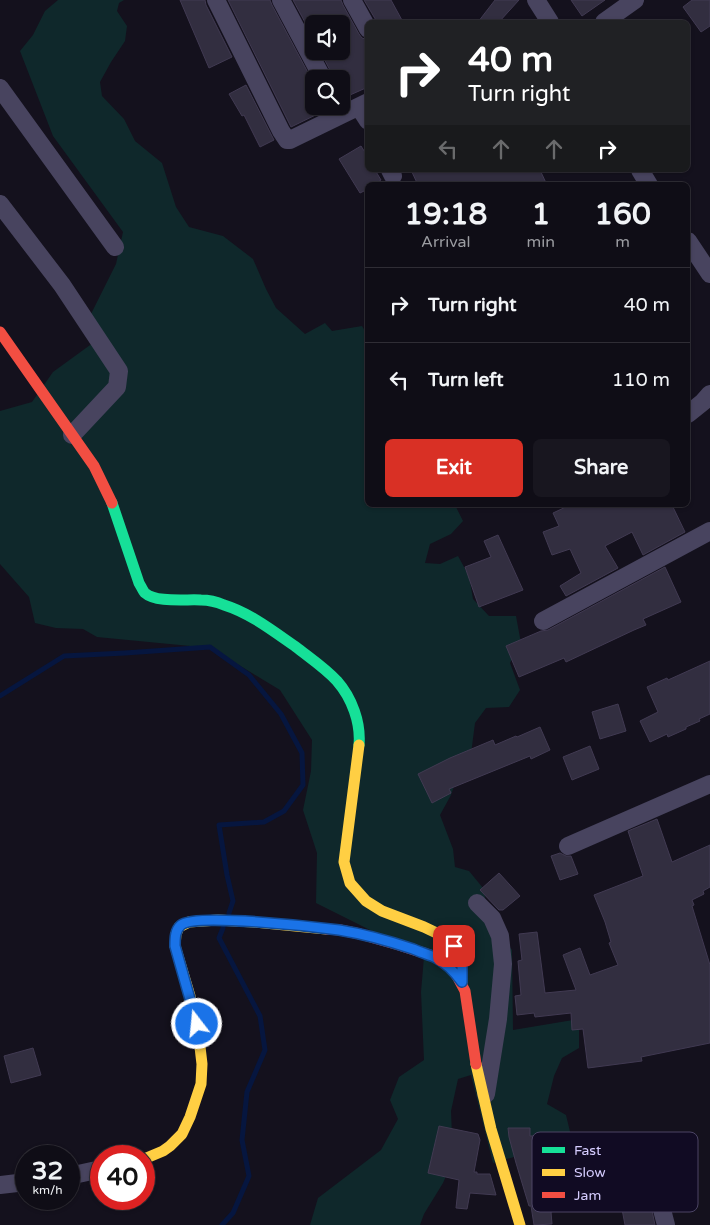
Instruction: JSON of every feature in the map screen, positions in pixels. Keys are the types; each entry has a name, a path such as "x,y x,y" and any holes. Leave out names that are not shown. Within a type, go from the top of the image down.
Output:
{"street":[{"path":"216,0 287,140 332,115"},
{"path":"281,0 318,70"},
{"path":"352,0 365,24"},
{"path":"536,0 549,20"},
{"path":"607,20 635,0"},
{"path":"0,88 115,248"},
{"path":"350,110 364,110"},
{"path":"0,204 62,285 119,371 117,387 72,435"},
{"path":"690,244 710,274"},
{"path":"0,332 94,466 114,506 139,582 145,593 168,600 203,600 238,610 272,630 320,664 338,682 350,701 358,726 358,741 344,862 350,883 366,901 382,911 447,938 462,961 462,982"},
{"path":"690,412 710,394"},
{"path":"543,621 710,531"},
{"path":"568,846 710,784"},
{"path":"478,903 492,918 500,936 503,964 498,1019 485,1102"},
{"path":"155,1155 176,1142 186,1128 192,1116 201,1080 200,1040 197,1024 175,946 175,935 182,924 209,920 242,921 340,930 394,943 433,956 446,963 462,982 477,1070 502,1168 520,1225"},
{"path":"0,1185 15,1183"},
{"path":"663,1212 666,1225"}],"green space":[{"path":"58,0 124,0 119,3 117,11 127,26 125,41 100,82 102,96 124,119 135,141 162,163 176,207 189,227 223,236 253,259 276,308 305,334 325,323 332,331 362,326 365,331 365,507 456,507 463,521 451,534 430,544 425,563 440,564 458,556 469,576 473,599 489,616 516,616 521,643 510,663 520,690 509,707 486,708 475,723 471,754 456,780 451,795 440,815 453,849 455,867 469,871 483,888 490,920 512,950 513,1030 579,1019 579,1048 562,1058 554,1076 547,1104 566,1115 570,1132 532,1132 532,1152 493,1163 471,1075 458,1079 451,1111 453,1160 420,1225 310,1225 318,1198 381,1150 398,1119 390,1100 399,1077 424,1060 421,992 424,957 316,903 317,853 303,810 311,771 312,740 280,690 211,648 97,637 83,629 56,628 35,623 29,597 0,564 0,411 32,402 53,372 97,340 88,320 116,264 123,232 53,136 20,51 33,35 45,11"}],"building":[{"path":"180,0 205,0 232,57 209,68"},
{"path":"228,0 270,0 307,70 305,70 305,115 316,115 291,127"},
{"path":"293,0 341,0 349,15 305,15 305,22"},
{"path":"364,0 391,0 402,20 376,20"},
{"path":"495,0 519,0 501,20 480,20"},
{"path":"571,0 605,0 582,16"},
{"path":"692,0 710,0 710,26 701,32 683,7"},
{"path":"350,18 359,34 365,39 365,88 350,95 350,70 330,70 325,60 350,60"},
{"path":"246,85 274,140 260,147 244,115 242,116 229,94"},
{"path":"361,146 365,152 365,172 376,172 381,180 378,182 365,182 365,190 360,193 339,159"},
{"path":"412,172 541,172 546,182 417,182"},
{"path":"566,507 673,507 685,532 643,555 632,532 605,546 618,568 566,596 560,586 581,573 570,549 552,555 543,532 559,526 553,513"},
{"path":"498,535 523,590 479,607 465,567 491,557 484,541"},
{"path":"665,567 681,602 643,619 646,625 566,662 564,658 519,677 506,646 541,631 548,630"},
{"path":"710,661 710,714 686,727 686,729 668,737 667,734 650,742 640,721 658,712 647,687 667,678 668,680"},
{"path":"618,704 626,731 600,739 592,712"},
{"path":"540,727 550,750 531,759 530,756 449,789 451,793 432,803 418,774 493,740 495,745"},
{"path":"590,746 599,769 572,780 563,757"},
{"path":"657,819 672,862 710,845 710,887 703,891 704,894 692,900 694,905 692,906 710,965 710,1043 641,1057 642,1061 588,1068 583,1029 572,1030 571,1013 535,1017 534,1013 517,1015 515,996 521,995 518,961 522,960 519,934 537,932 545,993 576,990 563,955 580,948 590,975 618,965 609,943 611,942 605,922 594,895 643,876 628,831"},
{"path":"560,853 571,856 578,874 560,880 551,856"},
{"path":"499,873 520,896 503,910 499,910 480,890"},
{"path":"33,1048 41,1075 11,1083 4,1056"},
{"path":"439,1126 478,1134 480,1140 474,1172 477,1172 477,1174 490,1174 496,1195 470,1193 467,1209 456,1208 459,1180 428,1173"},
{"path":"508,1128 530,1128 530,1136 532,1136 532,1212 551,1212 552,1224 534,1225 531,1206 529,1206"},
{"path":"623,1212 652,1212 655,1225 625,1225"}],"waterway":[{"path":"0,696 64,656 210,647 249,675 281,714 302,753 303,785 284,811 264,822 219,825 233,901 229,913"},
{"path":"222,1225 233,1213 249,1176 242,1140 247,1092 265,1050 260,1016 219,938 223,928"}],"traffic: fast":[{"path":"112,503 139,583 145,593 156,598 172,600 212,601 234,608 296,647 328,672 347,695 359,728 359,745"}],"traffic: slow":[{"path":"359,745 344,862 350,883 366,901 382,911 447,938 462,961 462,982"},
{"path":"155,1154 170,1146 182,1134 201,1084 202,1064 198,1030 175,946 179,927 189,922 218,920 326,929"},
{"path":"476,1064 491,1129 520,1225"}],"traffic: jam":[{"path":"0,332 94,466 112,503"},
{"path":"326,929 360,934 399,945 436,957 449,966 465,991 476,1064"}],"route":[{"path":"197,1024 175,946 175,935 178,929 182,924 188,922 209,920 242,921 340,930 394,943 433,956 446,963 462,982 462,961 454,946"}]}
